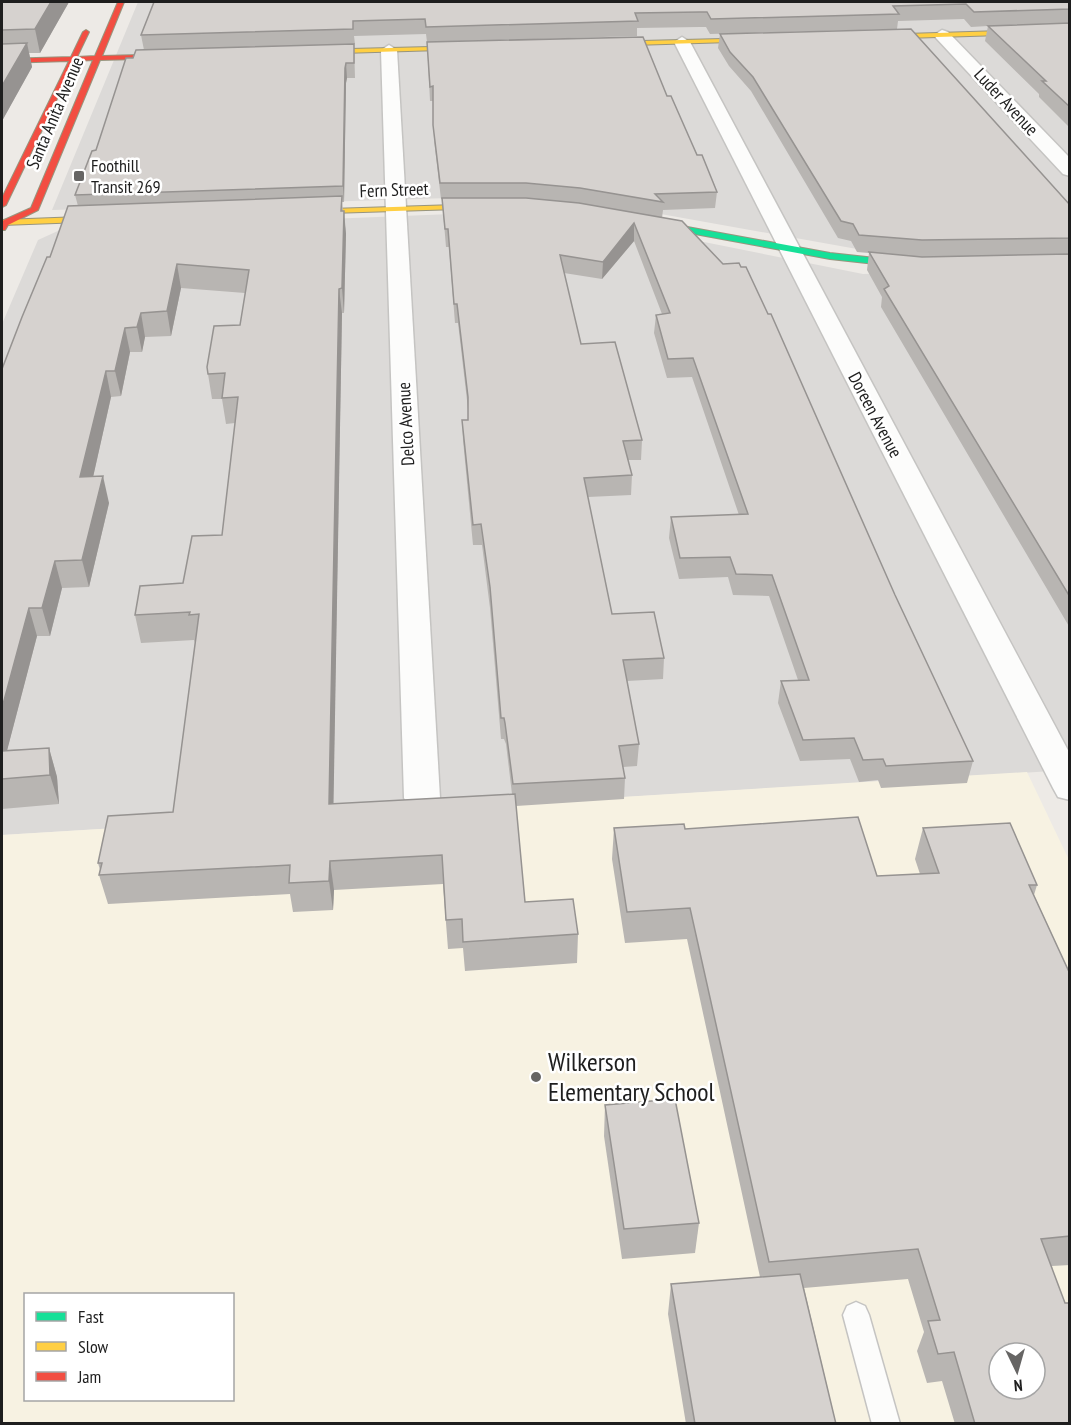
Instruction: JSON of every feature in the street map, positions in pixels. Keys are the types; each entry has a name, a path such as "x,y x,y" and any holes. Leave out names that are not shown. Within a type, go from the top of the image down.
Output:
{"street":[{"name":"Santa Anita Avenue","path":"2,223 33,210 121,2"},
{"name":"Santa Anita Avenue","path":"2,205 90,22"},
{"path":"859,37 1070,32"},
{"name":"Luder Avenue","path":"942,35 1070,170"},
{"path":"588,45 777,39"},
{"name":"Doreen Avenue","path":"682,42 1070,788"},
{"path":"293,53 483,47"},
{"name":"Delco Avenue","path":"389,50 422,798"},
{"path":"2,61 185,56"},
{"name":"Fern Street","path":"290,212 502,206"},
{"path":"2,223 123,218"},
{"path":"640,222 859,261 930,266"}],"lane":[{"path":"856,1316 886,1424"}],"shaded area":[{"path":"138,2 1069,2 1069,250 857,249 577,199 482,197 52,210"},
{"path":"476,213 634,228 863,274 1069,267 1069,770 2,835 2,324 38,240 60,230"},
{"name":"Wilkerson Elementary School","path":"1027,772 1069,860 1069,1423 2,1424 2,835"}],"building":[{"path":"2,2 51,2 35,29 2,30"},
{"path":"154,2 1070,2 1070,9 974,12 966,4 893,6 899,14 711,19 707,12 635,13 638,21 426,27 425,19 353,21 353,29 141,35"},
{"path":"1070,23 1070,107 988,26"},
{"path":"911,29 1070,205 1070,238 922,240 859,235 853,224 841,221 753,77 730,52 720,34"},
{"path":"643,37 667,96 671,96 697,155 702,155 717,192 655,194 663,202 580,188 526,183 440,183 433,125 433,86 430,87 427,42"},
{"path":"27,43 2,86 2,44"},
{"path":"354,44 354,63 346,63 345,68 343,186 75,195 92,151 96,150 126,58 133,58 136,50"},
{"path":"342,196 341,211 344,211 342,288 339,289 329,804 515,794 525,902 573,899 578,934 463,942 462,919 446,920 442,855 330,861 329,881 289,883 290,865 99,875 102,863 98,863 108,816 173,812 199,614 189,615 190,612 135,615 140,586 183,583 192,536 222,535 238,397 222,398 225,373 208,374 207,367 214,326 240,325 249,270 177,264 167,311 141,313 137,327 125,328 115,371 106,371 80,477 103,476 82,560 55,561 42,608 29,608 2,708 2,369 47,257 50,257 68,206"},
{"path":"442,198 526,198 579,203 682,221 723,264 739,263 741,267 746,267 768,314 771,314 895,595 973,761 886,766 883,759 863,760 854,738 803,740 781,681 809,680 772,575 736,574 730,557 680,558 671,517 748,514 693,358 668,359 656,315 670,313 634,223 603,262 560,255 581,344 615,342 642,440 623,441 632,475 584,478 612,614 654,612 664,658 623,660 639,744 619,746 625,778 513,784 505,723 504,718 501,718 490,587 481,524 473,525 462,420 468,420 468,397 457,304 454,304 448,229 445,229"},
{"path":"869,252 922,257 1070,254 1070,597 884,289 889,286"},
{"path":"49,748 50,775 2,779 2,751"},
{"path":"858,817 877,876 939,873 923,828 1010,823 1037,885 1029,885 1070,974 1070,1236 1041,1239 1065,1303 1070,1303 1070,1424 975,1424 954,1352 938,1354 928,1321 940,1320 918,1249 769,1262 690,908 627,912 614,828 684,824 685,829"},
{"path":"675,1099 699,1223 624,1229 605,1105"},
{"path":"800,1274 836,1424 695,1424 671,1284"}],"traffic: fast":[{"path":"649,223 830,256 912,265"}],"traffic: slow":[{"path":"873,37 1070,31"},
{"path":"600,44 765,40"},
{"path":"310,52 471,48"},
{"path":"299,212 487,206"},
{"path":"2,223 107,219"}],"traffic: jam":[{"path":"2,228 4,223 34,210 121,2"},
{"path":"2,205 86,32"},
{"path":"2,61 177,56"}],"place":[{"name":"Foothill Transit 269","path":"79,176"},
{"name":"Wilkerson Elementary School","path":"536,1077"}]}
